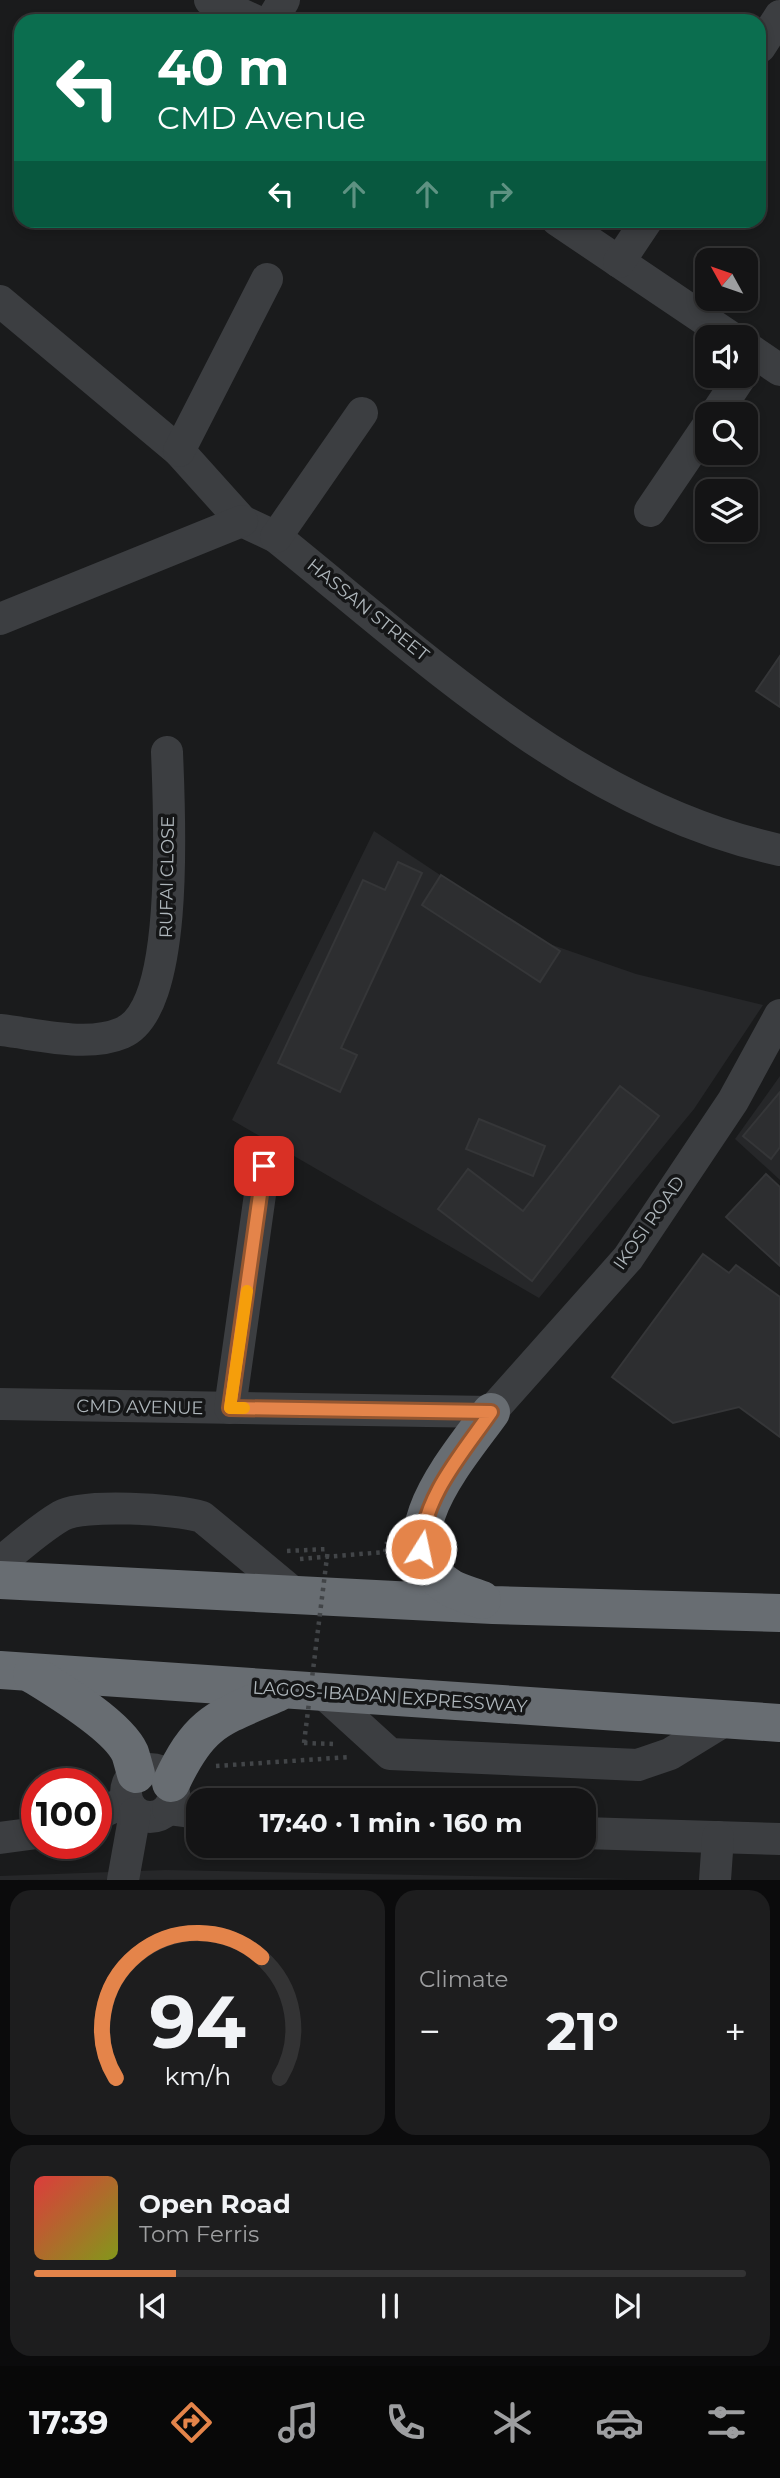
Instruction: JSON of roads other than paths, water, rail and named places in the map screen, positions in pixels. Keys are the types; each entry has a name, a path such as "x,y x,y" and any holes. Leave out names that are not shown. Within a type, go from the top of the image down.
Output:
{"highway":[{"path":"491,1412 438,1491 422,1526 421,1549 430,1569 451,1588 493,1605"},
{"path":"0,1580 493,1605 780,1614"},
{"path":"9,1672 82,1706 129,1751 156,1799 197,1735 229,1714 284,1690"},
{"name":"LAGOS-IBADAN EXPRESSWAY","path":"9,1672 780,1723"}],"street":[{"path":"210,0 241,14"},
{"path":"766,38 780,16"},
{"path":"569,228 704,325"},
{"path":"619,262 642,228"},
{"path":"179,451 267,279"},
{"name":"HASSAN STREET","path":"0,301 179,451 242,521 276,537 497,713 620,793 736,841 780,850"},
{"path":"276,537 362,413"},
{"path":"650,511 695,445"},
{"path":"0,619 242,521"},
{"name":"RUFAI CLOSE","path":"0,1030 97,1039 124,1032 144,1013 166,948 169,819 167,752"},
{"name":"IKOSI ROAD","path":"491,1412 628,1258 733,1101 780,1015"},
{"path":"230,1408 264,1166"},
{"name":"CMD AVENUE","path":"0,1404 491,1412"},
{"path":"0,1563 61,1515 78,1509 184,1512 202,1517 296,1595"},
{"path":"323,1693 390,1754 638,1765 670,1755 727,1719"},
{"path":"112,1811 156,1799"},
{"path":"123,1880 156,1799"},
{"path":"596,1833 780,1839"},
{"path":"0,1838 21,1835"},
{"path":"715,1880 718,1837"}]}
